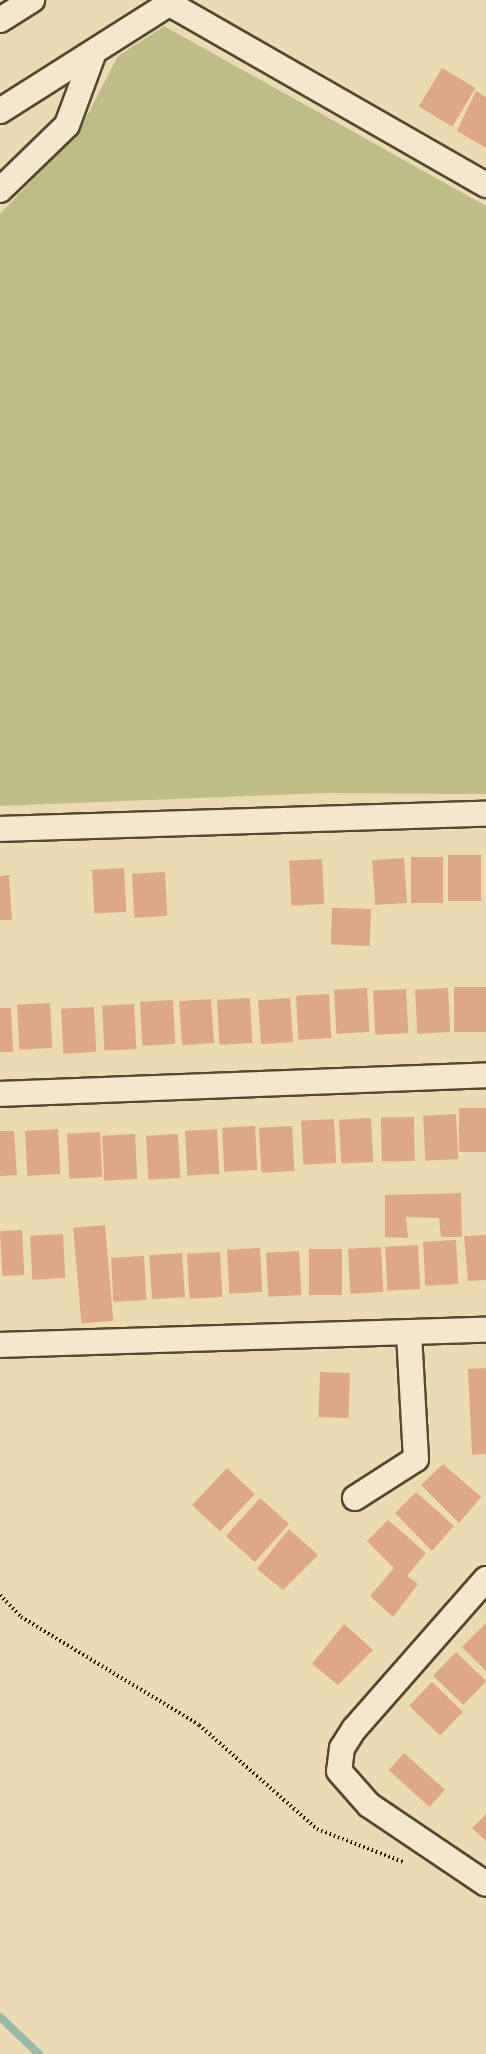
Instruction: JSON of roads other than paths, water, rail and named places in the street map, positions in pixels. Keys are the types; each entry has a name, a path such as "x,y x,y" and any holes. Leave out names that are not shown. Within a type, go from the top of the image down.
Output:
{"street":[{"path":"0,20 32,0"},
{"path":"0,111 172,2 486,185"},
{"path":"0,190 67,125 94,51"},
{"path":"0,829 486,814"},
{"path":"0,1094 486,1075"},
{"path":"0,1345 486,1330"},
{"path":"356,1498 416,1459 409,1332"},
{"path":"486,1579 354,1729 342,1748 339,1771 369,1805 486,1884"}],"waterway":[{"path":"0,2017 39,2054"}]}
